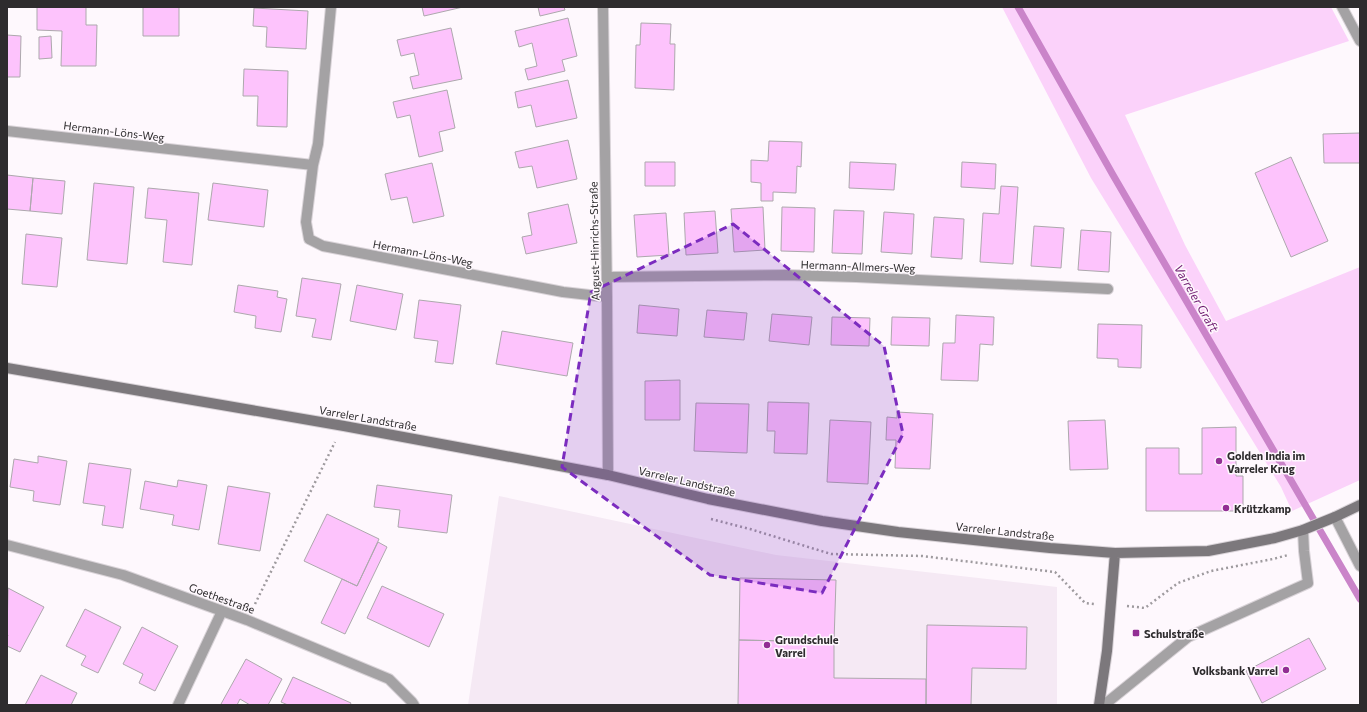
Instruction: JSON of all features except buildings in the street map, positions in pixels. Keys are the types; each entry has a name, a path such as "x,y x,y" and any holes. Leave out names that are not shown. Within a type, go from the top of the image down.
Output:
{"main road":[{"name":"Varreler Landstraße","path":"7,368 344,426 608,476 708,499 822,522 898,532 1050,548 1115,553 1208,551 1275,538 1307,528 1360,505"},
{"path":"1099,705 1107,651 1115,553"}],"street":[{"name":"Hermann-Löns-Weg","path":"331,7 318,144 313,165 306,222 309,239 323,246 563,292 607,297"},
{"name":"August-Hinrichs-Straße","path":"603,7 608,476"},
{"path":"1342,7 1360,41"},
{"name":"Hermann-Löns-Weg","path":"7,132 313,165"},
{"name":"Hermann-Allmers-Weg","path":"607,277 786,275 1108,289"},
{"path":"1334,517 1360,566"},
{"path":"1104,705 1188,637 1308,583 1304,551 1307,528"},
{"name":"Goethestraße","path":"7,545 123,575 247,620 389,679 414,705"},
{"path":"178,705 222,611"}],"path":[{"path":"247,620 336,440 329,439"},
{"path":"704,517 750,529 831,554 922,556 978,563"},
{"path":"1211,571 1274,559 1304,551"}],"highlighted area":[{"path":"733,224 884,346 903,434 822,593 710,575 562,467 591,292"}],"shaded area":[{"path":"1002,7 1331,7 1349,41 1125,115 1185,245 1226,321 1360,267 1360,480 1292,511 1281,487 1091,178"},
{"name":"Grundschule Varrel","path":"499,496 776,555 1057,587 1057,705 468,705"}],"waterway":[{"name":"Varreler Graft","path":"1018,7 1113,175 1360,599"}],"place":[{"name":"Golden India im Varreler Krug","path":"1219,461"},
{"name":"Krützkamp","path":"1226,508"},
{"name":"Schulstraße","path":"1136,633"},
{"name":"Grundschule Varrel","path":"767,645"},
{"name":"Volksbank Varrel","path":"1286,670"}]}
